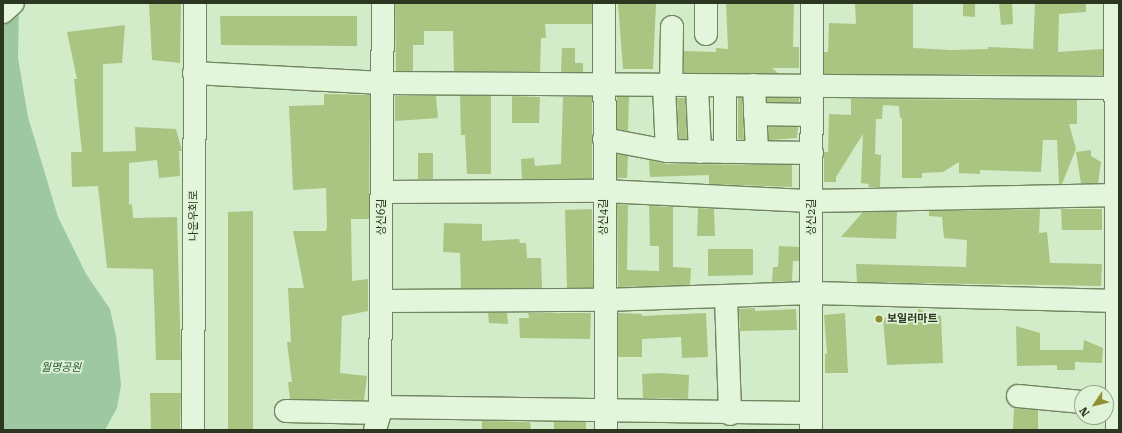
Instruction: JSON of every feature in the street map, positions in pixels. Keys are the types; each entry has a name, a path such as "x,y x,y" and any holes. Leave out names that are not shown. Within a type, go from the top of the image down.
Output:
{"street":[{"path":"3,12 13,3"},
{"name":"나운우회로","path":"192,430 195,3"},
{"name":"상신6길","path":"379,417 382,301 383,3"},
{"name":"상신4길","path":"604,3 604,300 606,421"},
{"path":"706,3 706,34"},
{"name":"상신2길","path":"811,422 812,3"},
{"path":"1115,3 1119,406 1117,430"},
{"path":"667,151 668,86 672,27"},
{"path":"194,74 383,83 604,86 754,85 812,87 1115,88"},
{"path":"754,85 756,152"},
{"path":"697,86 700,152"},
{"path":"725,86 725,152"},
{"path":"755,114 812,115"},
{"path":"604,140 667,151 812,153"},
{"path":"382,192 604,191 812,201 1117,195"},
{"path":"382,301 604,300 812,293 1117,301"},
{"path":"726,296 730,414"},
{"path":"1018,396 1074,401"},
{"path":"286,411 379,417 606,421 730,414 811,422"}],"green space":[{"name":"월명공원","path":"3,3 19,3 18,58 28,117 58,217 86,274 110,309 116,336 121,385 117,408 105,430 3,430"}],"building":[{"path":"149,3 181,3 180,63 152,60"},
{"path":"395,3 592,3 592,24 545,24 546,38 541,38 540,72 454,71 453,31 424,31 424,45 413,45 413,71 396,71"},
{"path":"618,3 656,3 653,69 623,69"},
{"path":"726,3 794,3 793,47 799,47 799,68 772,68 778,73 684,73 684,51 716,52 716,48 728,49"},
{"path":"855,3 913,3 913,48 951,50 988,49 988,47 1033,49 1035,3 1086,3 1086,12 1059,14 1058,52 1103,49 1103,75 824,74 824,52 828,52 829,23 856,24"},
{"path":"963,3 975,3 975,17 963,16"},
{"path":"999,3 1012,3 1013,24 1001,25"},
{"path":"220,16 357,16 357,46 221,45"},
{"path":"125,25 122,63 103,64 103,152 136,151 135,127 176,129 182,151 179,151 180,176 159,178 157,160 129,163 129,205 132,204 133,218 177,217 181,360 156,360 153,269 107,268 98,186 72,187 71,152 82,152 74,79 77,79 67,32"},
{"path":"562,48 575,48 575,63 583,63 583,72 561,72"},
{"path":"324,94 370,95 369,219 351,219 352,281 368,279 368,311 342,316 340,373 367,376 364,400 290,399 288,382 292,382 287,342 291,342 288,288 304,288 293,231 326,231 327,227 326,188 293,190 289,106 324,105"},
{"path":"395,96 436,96 438,118 395,121"},
{"path":"460,96 491,96 491,174 467,174 465,135 461,135"},
{"path":"512,96 540,97 539,123 512,123"},
{"path":"563,97 592,97 592,179 522,179 521,159 534,158 535,166 561,164"},
{"path":"617,97 629,97 628,131 617,129"},
{"path":"677,98 685,98 687,139 679,139"},
{"path":"738,98 742,98 744,140 738,139"},
{"path":"767,98 799,98 799,102 767,102"},
{"path":"851,99 1077,100 1077,124 1069,124 1076,149 1062,184 1059,184 1057,140 1043,140 1041,172 980,170 980,174 959,173 959,162 943,172 922,173 922,178 902,178 902,118 900,118 899,106 883,105 882,119 876,119 875,154 881,155 880,187 868,187 869,184 861,183 863,134 836,177 836,182 824,182 824,152 828,152 829,114 851,115"},
{"path":"768,127 798,127 797,138 769,140"},
{"path":"1091,150 1091,156 1101,162 1098,183 1081,183 1076,152"},
{"path":"418,153 433,153 433,179 418,179"},
{"path":"617,154 628,156 627,178 617,178"},
{"path":"649,160 667,164 792,165 792,187 709,184 709,175 650,177"},
{"path":"617,204 628,205 627,270 659,271 659,246 650,246 649,206 673,207 673,267 691,268 690,285 618,287"},
{"path":"698,208 714,209 715,236 697,236"},
{"path":"592,209 593,288 567,288 565,210"},
{"path":"1040,209 1039,233 1047,232 1050,263 1102,264 1101,286 857,282 856,264 966,267 967,240 944,238 942,217 929,216 929,211"},
{"path":"1061,209 1102,209 1102,230 1062,230"},
{"path":"253,211 253,430 228,430 228,212"},
{"path":"863,212 897,212 896,239 841,237"},
{"path":"444,223 482,224 482,241 519,239 520,243 526,243 527,258 541,258 542,288 461,288 460,253 443,252"},
{"path":"779,246 799,247 799,261 793,261 792,281 772,282 773,267 778,267"},
{"path":"708,249 753,249 753,275 708,276"},
{"path":"755,308 755,311 796,309 797,330 740,331 739,309"},
{"path":"918,309 941,316 943,363 887,365 883,318 918,315"},
{"path":"488,313 507,313 508,324 489,323"},
{"path":"528,313 591,313 590,339 520,338 519,318 529,318"},
{"path":"618,313 642,314 642,316 706,313 708,357 682,358 681,337 642,339 642,357 618,357"},
{"path":"845,313 848,373 825,373 825,354 827,354 824,315"},
{"path":"1016,326 1040,333 1040,350 1083,350 1084,340 1103,348 1102,363 1075,362 1075,370 1057,370 1057,365 1017,366"},
{"path":"660,373 689,375 688,399 643,398 642,374"},
{"path":"150,393 181,393 180,430 151,430"},
{"path":"1014,408 1038,410 1038,430 1013,430"},
{"path":"482,421 530,422 531,430 482,430"},
{"path":"554,422 586,422 586,430 554,430"}],"place":[{"name":"보일러마트","path":"879,319"}]}
